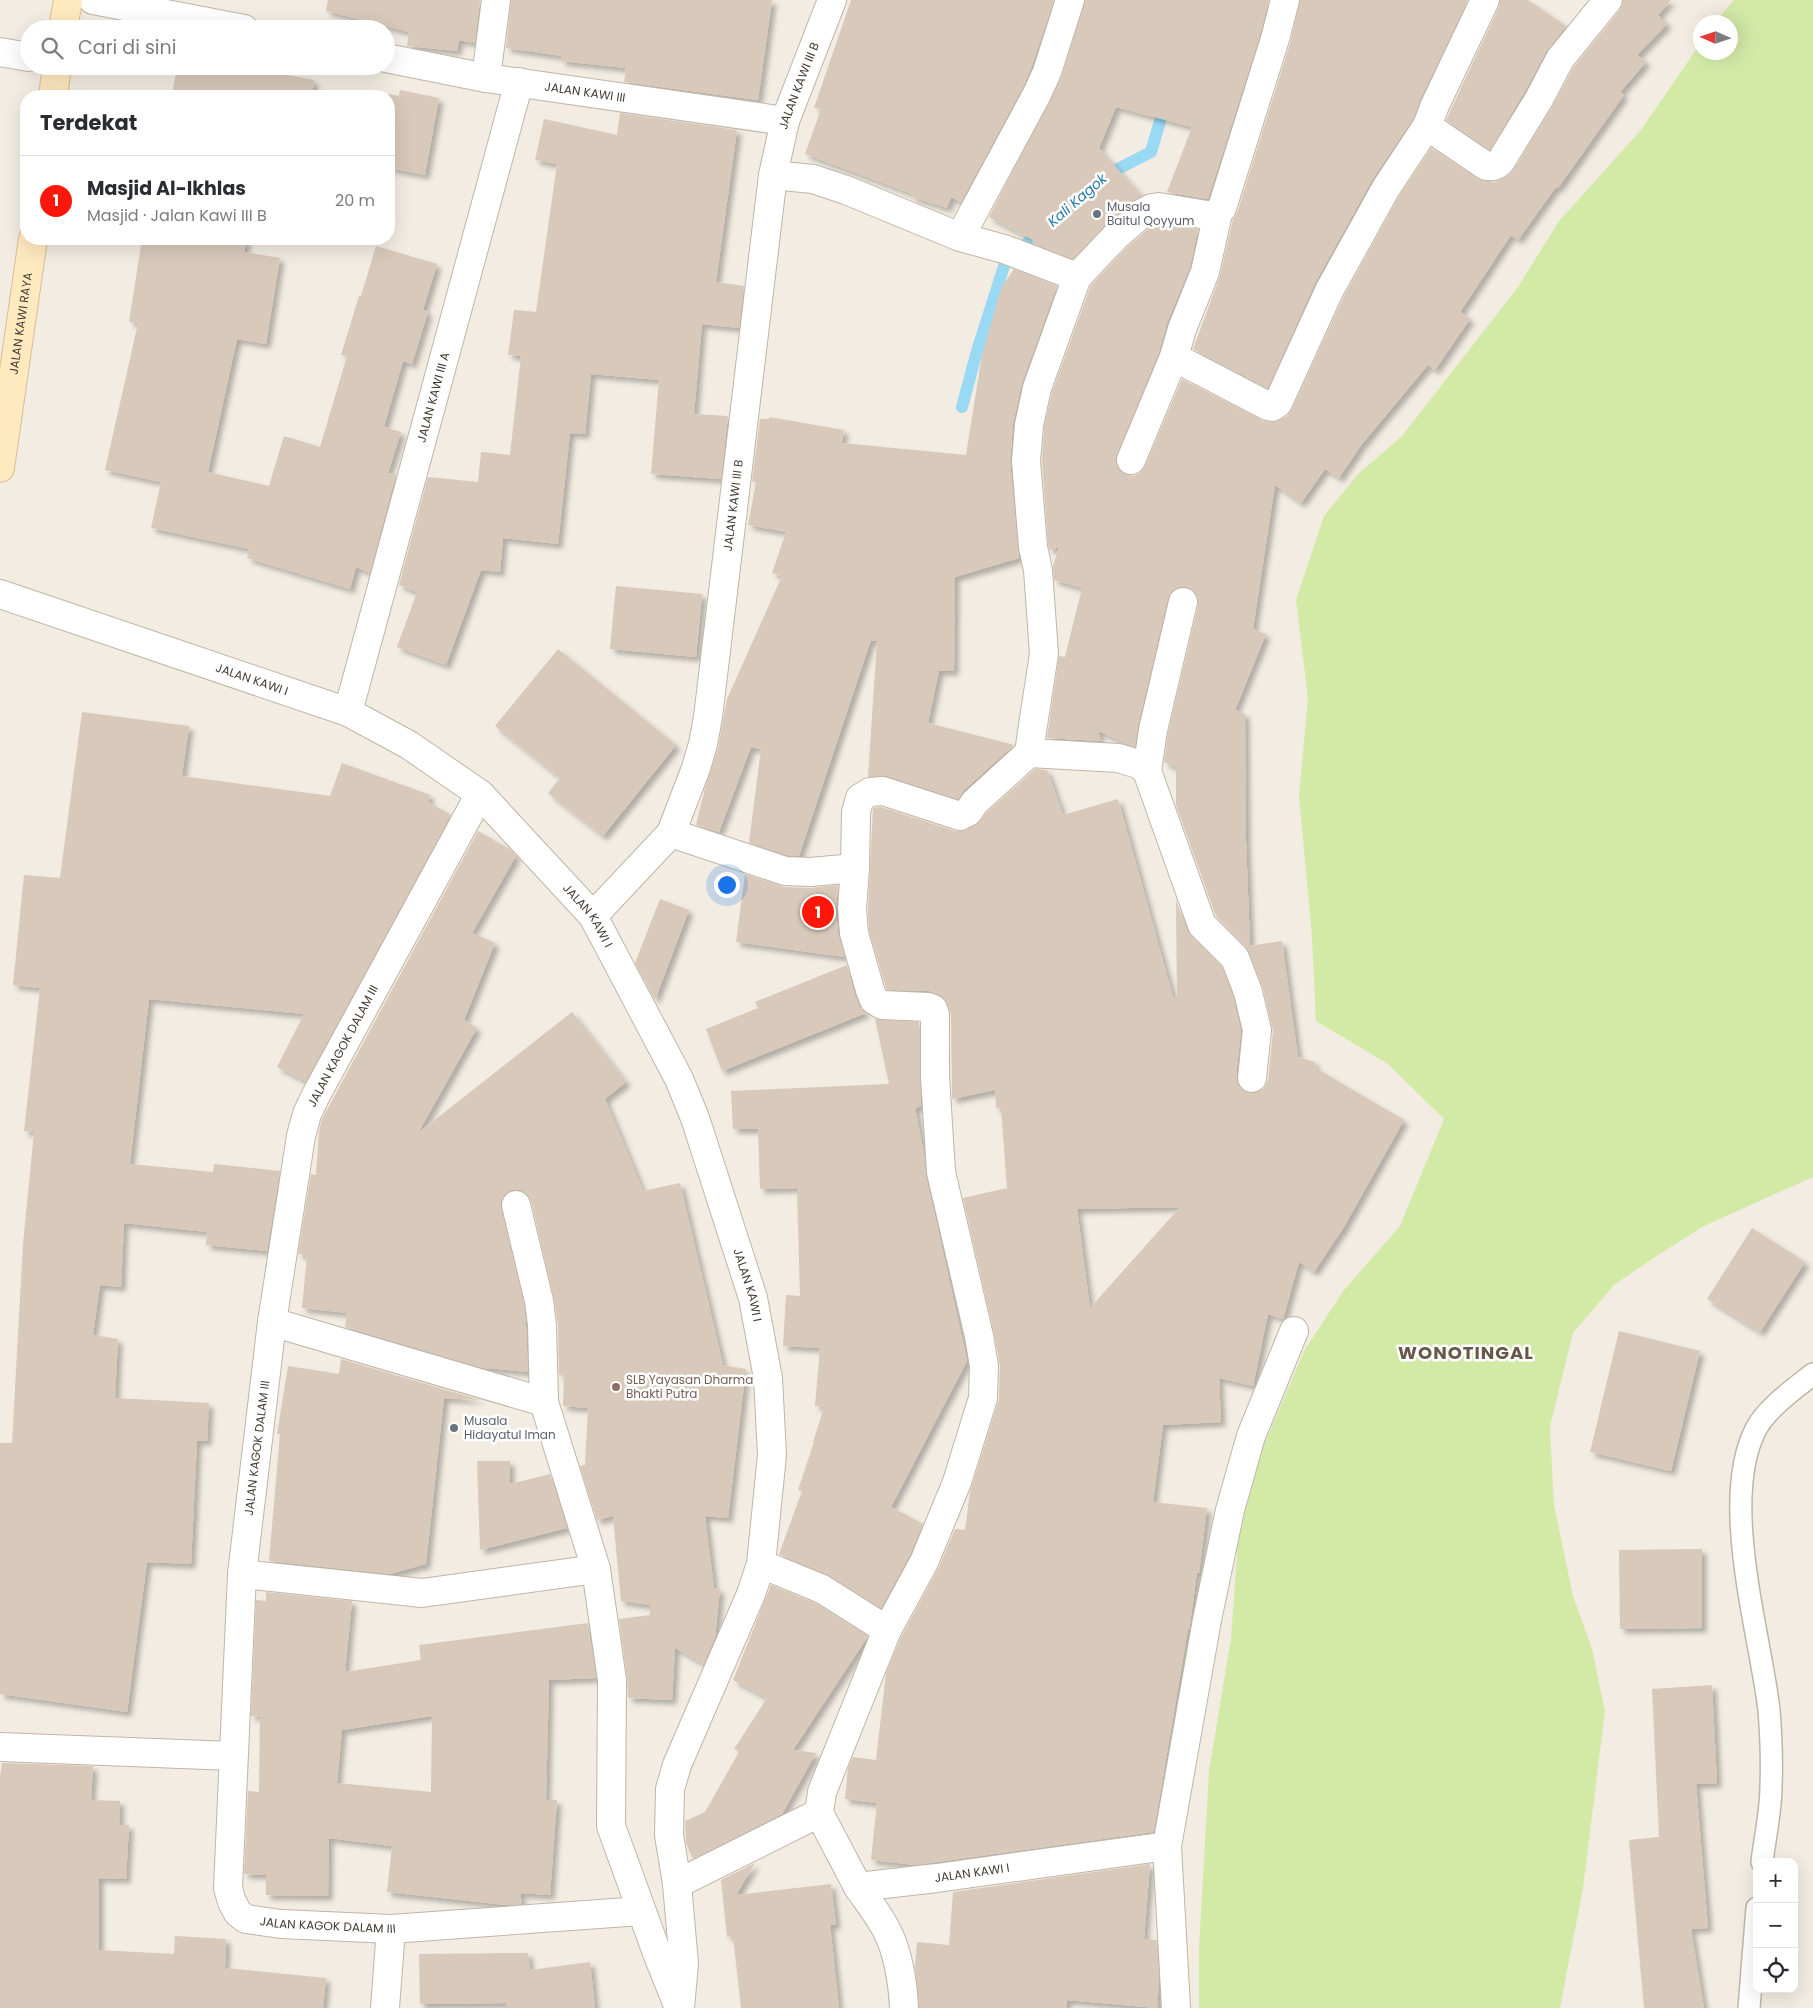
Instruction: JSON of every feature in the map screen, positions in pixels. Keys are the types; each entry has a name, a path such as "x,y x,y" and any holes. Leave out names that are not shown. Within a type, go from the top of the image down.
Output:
{"main road":[{"path":"65,20 68,0"},
{"path":"54,90 56,75"},
{"name":"JALAN KAWI RAYA","path":"0,468 31,245"}],"street":[{"path":"93,0 197,20"},
{"path":"486,78 496,0"},
{"name":"JALAN KAWI III B","path":"593,916 671,832 704,744 773,175 786,121 832,0"},
{"path":"960,237 1044,79 1070,0"},
{"path":"904,2008 903,1990 896,1956 887,1929 858,1886 819,1813 822,1792 886,1630 924,1562 958,1482 983,1398 984,1366 942,1172 935,1077 935,1015 933,1009 928,1007 882,1004 874,1000 854,933 852,909 856,868 856,812 860,798 870,792 882,791 960,816 968,812 975,802 1029,753 1044,654 1038,570 1026,461 1029,425 1037,388 1076,277 1116,237 1144,212 1152,208 1159,207 1213,216 1222,208 1265,72 1285,0"},
{"path":"1174,358 1268,406 1272,407 1278,403 1283,397 1313,324 1362,229 1402,160 1427,126 1435,105 1486,0"},
{"path":"1427,126 1486,166 1492,167 1497,165 1526,121 1560,59 1608,0"},
{"path":"0,52 20,55"},
{"name":"JALAN KAWI III","path":"395,60 486,78 786,121"},
{"name":"JALAN KAWI III A","path":"348,712 519,82"},
{"path":"773,175 813,180 846,190 960,237 1014,253 1076,277"},
{"path":"1131,460 1174,358 1182,329 1205,272 1218,213"},
{"name":"JALAN KAWI I","path":"0,594 348,712 409,744 480,794 593,916 679,1079 708,1154 753,1298 768,1378 772,1455 761,1564 751,1594 677,1765 670,1789 669,1834 677,1884 684,1964 679,2008"},
{"path":"1183,602 1153,730 1147,771 1202,925 1235,958 1248,992 1257,1030 1252,1078"},
{"path":"1029,753 1118,758 1138,764 1147,771"},
{"name":"JALAN KAGOK DALAM III","path":"480,794 307,1114 272,1322 242,1574 228,1888 238,1913 246,1919 281,1924 391,1929 641,1911"},
{"path":"671,832 785,871 811,872 856,868"},
{"path":"516,1205 540,1301 544,1402 596,1568 612,1680 611,1826 641,1911 679,2008"},
{"path":"272,1322 544,1402"},
{"path":"1176,2008 1167,1846 1207,1620 1230,1510 1251,1436 1294,1331"},
{"path":"761,1564 822,1589 886,1630"},
{"path":"242,1574 422,1593 596,1568"},
{"path":"0,1748 233,1756"},
{"path":"677,1884 819,1813"},
{"name":"JALAN KAWI I","path":"858,1886 937,1878 1167,1846"},
{"path":"385,2008 391,1929"}],"lane":[{"path":"1763,1858 1772,1787 1769,1712 1743,1552 1740,1500 1745,1460 1756,1429 1781,1399 1813,1374"},
{"path":"1749,2008 1754,1948"}],"green space":[{"path":"1734,0 1813,0 1813,1177 1704,1226 1658,1255 1614,1285 1573,1333 1550,1426 1554,1505 1573,1596 1592,1649 1605,1711 1583,1888 1560,2008 1199,2008 1199,1947 1209,1771 1231,1638 1241,1499 1304,1351 1344,1290 1400,1226 1444,1119 1388,1064 1316,1021 1312,937 1299,796 1308,698 1296,600 1324,516 1358,474 1402,436 1518,287 1559,221 1641,130 1693,54 1693,60 1738,60 1738,15 1721,15"}],"building":[{"path":"328,0 480,0 475,43 459,40 457,51 407,46 409,32 395,28 395,20 362,20 326,11"},
{"path":"511,0 772,0 758,100 624,82 626,68 561,61 562,56 506,48"},
{"path":"851,0 1054,0 1023,87 961,202 951,197 947,208 912,197 913,194 805,154 821,109 814,108"},
{"path":"1085,0 1269,0 1260,35 1208,199 1167,192 1192,127 1116,107 1099,148 1142,196 1134,200 1105,225 1073,259 1032,243 1033,240 989,217 1061,78"},
{"path":"1300,0 1468,0 1421,98 1413,119 1372,180 1315,283 1268,388 1193,349 1220,276 1233,219 1237,213 1290,44"},
{"path":"1500,0 1528,0 1566,26 1546,52 1490,150 1446,120 1499,7"},
{"path":"1623,0 1671,0 1658,15 1667,24 1637,55 1646,62 1620,92 1624,95 1558,188 1556,187 1518,240 1511,235 1460,312 1470,319 1435,370 1428,365 1362,444 1339,478 1325,469 1301,503 1275,485 1253,629 1266,634 1235,710 1245,714 1246,841 1250,946 1282,941 1298,1057 1315,1062 1314,1067 1404,1120 1344,1227 1314,1272 1299,1262 1283,1319 1268,1314 1253,1386 1219,1378 1221,1422 1163,1425 1153,1502 1207,1508 1190,1629 1188,1629 1154,1830 1153,1832 916,1865 871,1860 877,1803 845,1799 848,1768 853,1757 876,1760 886,1673 901,1637 938,1569 955,1529 965,1530 970,1492 999,1399 1000,1366 963,1198 1007,1188 1001,1108 996,1108 995,1090 952,1099 951,1015 945,999 929,991 887,990 885,985 869,930 868,909 873,808 881,807 955,831 966,830 980,821 987,812 1035,769 1047,770 1063,815 1118,799 1173,997 1177,997 1176,900 1187,931 1222,967 1233,997 1241,1031 1236,1076 1238,1085 1243,1091 1250,1093 1258,1092 1264,1088 1268,1080 1273,1031 1263,988 1246,947 1216,916 1176,805 1176,767 1164,762 1168,733 1198,606 1198,598 1194,591 1187,587 1179,587 1172,591 1168,598 1138,726 1135,747 1098,731 1101,741 1047,738 1059,656 1065,657 1082,588 1054,580 1053,566 1059,547 1050,550 1048,545 1042,461 1044,427 1052,392 1091,285 1126,248 1153,225 1159,223 1198,229 1190,267 1167,323 1159,352 1117,454 1116,462 1118,469 1125,474 1133,476 1140,473 1145,466 1182,379 1264,421 1275,422 1287,416 1292,409 1343,298 1399,196 1431,148 1478,179 1494,182 1507,176 1514,169 1552,107 1573,68 1620,10","holes":["1180,1207 1090,1308 1077,1209"]},
{"path":"176,75 287,75 314,80 313,90 173,90"},
{"path":"400,90 439,98 425,175 395,169 395,95 399,96"},
{"path":"620,113 737,130 716,282 744,286 739,328 702,324 694,414 728,416 721,479 651,474 659,380 591,374 585,434 570,433 558,544 503,538 500,572 481,570 446,665 397,647 417,592 399,585 428,477 478,482 481,452 510,455 521,356 508,355 514,310 536,312 557,164 535,160 544,119 617,135"},
{"path":"141,245 246,245 244,252 280,258 266,344 237,339 208,472 269,486 284,436 320,447 347,356 341,355 376,246 437,264 423,310 428,312 412,364 403,361 384,427 401,432 388,473 396,474 370,573 356,567 350,589 247,558 249,549 151,528 161,482 105,470 138,323 129,322"},
{"path":"1014,269 1057,286 1022,383 1013,424 1010,462 1019,558 955,577 954,671 939,671 928,723 1014,745 964,790 958,799 888,776 868,777 877,641 871,640 799,856 788,855 749,843 761,749 751,747 719,832 696,825 705,788 718,748 727,699 782,576 772,573 786,532 748,525 756,482 752,481 760,419 769,419 769,417 844,430 842,443 966,455 982,355 1001,288"},
{"path":"616,586 702,594 696,657 610,649"},
{"path":"558,649 676,745 603,836 548,793 560,778 495,726"},
{"path":"82,712 189,726 182,776 330,796 342,763 430,795 428,802 451,815 306,1081 277,1067 304,1014 149,999 130,1164 213,1172 214,1164 280,1171 267,1251 206,1245 207,1232 124,1223 121,1287 100,1285 93,1335 118,1339 115,1398 209,1403 207,1441 197,1441 191,1564 147,1562 127,1712 0,1694 0,1443 12,1443 23,1244 34,1132 24,1131 40,988 13,985 24,875 60,878"},
{"path":"478,831 511,850 516,856 472,933 495,943 464,1020 477,1028 418,1133 572,1012 626,1082 605,1099 643,1191 680,1183 723,1365 746,1369 728,1518 705,1516 714,1588 720,1589 715,1637 704,1664 675,1648 672,1700 628,1698 619,1619 650,1615 650,1605 621,1601 613,1516 597,1520 580,1466 585,1465 588,1408 563,1406 564,1376 559,1375 558,1325 554,1299 531,1201 527,1194 520,1190 512,1190 505,1194 501,1201 501,1208 524,1304 528,1372 487,1369 345,1327 347,1313 302,1308 307,1255 298,1254 311,1174 316,1175 319,1131 322,1119"},
{"path":"745,874 784,887 811,888 838,885 836,910 838,934 845,957 736,942"},
{"path":"660,899 689,910 655,1000 635,963"},
{"path":"847,965 855,996 859,1006 866,1013 722,1071 706,1029 758,1008 755,1002"},
{"path":"875,1019 919,1022 921,1106 915,1108 924,1154 926,1176 967,1361 891,1507 923,1524 910,1555 881,1608 830,1576 779,1554 802,1491 798,1490 824,1407 815,1406 820,1348 783,1346 786,1295 800,1296 797,1188 760,1189 758,1129 733,1129 731,1091 889,1084"},
{"path":"1752,1228 1805,1262 1760,1332 1707,1299"},
{"path":"1619,1331 1700,1351 1671,1471 1590,1452"},
{"path":"341,1359 480,1400 444,1398 426,1564 390,1574 269,1561 280,1434 277,1434 288,1366 339,1374"},
{"path":"477,1461 510,1461 510,1484 550,1474 567,1528 480,1550"},
{"path":"1702,1549 1702,1628 1620,1629 1619,1550"},
{"path":"771,1585 815,1603 868,1636 793,1750 816,1753 782,1814 693,1859 686,1843 685,1821 705,1812 739,1752 734,1749 767,1698 733,1680"},
{"path":"266,1592 352,1601 345,1672 421,1660 419,1645 588,1623 596,1678 549,1680 546,1800 557,1800 550,1895 520,1893 522,1904 506,1905 387,1892 392,1846 329,1838 328,1896 266,1895 266,1875 244,1874 248,1791 259,1792 260,1717 251,1716 256,1600 266,1601","holes":["432,1716 431,1792 337,1783 342,1730"]},
{"path":"1712,1685 1717,1783 1696,1784 1708,1928 1691,1929 1704,2008 1644,2008 1629,1840 1659,1837 1652,1689"},
{"path":"2,1763 93,1766 91,1800 120,1801 119,1825 129,1825 126,1879 99,1878 99,1950 174,1954 175,1936 226,1939 225,1968 326,1978 323,2008 0,2008 0,1777"},
{"path":"755,1863 736,1895 831,1884 836,1925 830,1925 839,2008 741,2008 733,1936 727,1937 721,1880"},
{"path":"1150,1864 1144,1939 1157,1940 1159,1982 1157,2008 1067,2000 1066,2008 919,2008 915,1967 917,1942 949,1945 953,1892"},
{"path":"528,1953 530,1970 590,1962 595,2008 506,2008 506,2003 420,2004 419,1954"}],"waterway":[{"name":"Kali Kagok","path":"1102,177 1151,152 1165,104"},
{"name":"Kali Kagok","path":"962,407 977,351 1005,263 1044,228"}],"place":[{"name":"Musala Baitul Qoyyum","path":"1097,214"},
{"name":"Masjid Al-Ikhlas","path":"818,912"},
{"name":"SLB Yayasan Dharma Bhakti Putra","path":"616,1387"},
{"name":"Musala Hidayatul Iman","path":"454,1428"}],"district":[{"name":"WONOTINGAL","path":"1466,1353"}]}
